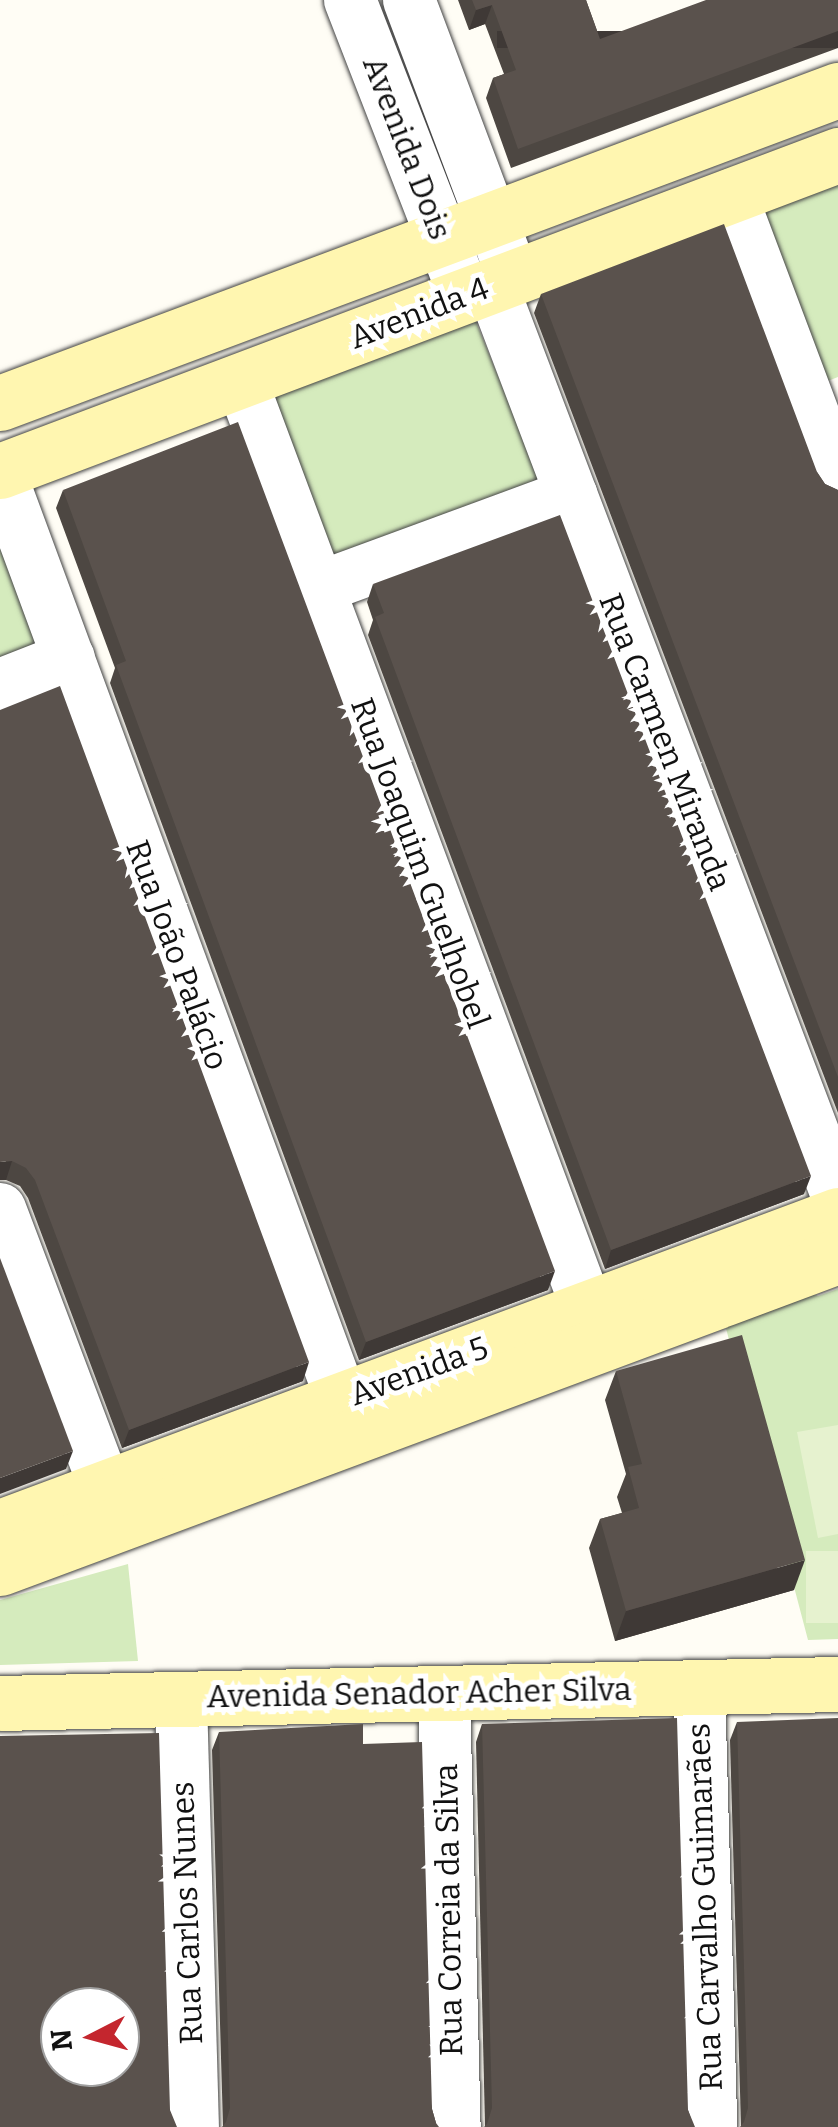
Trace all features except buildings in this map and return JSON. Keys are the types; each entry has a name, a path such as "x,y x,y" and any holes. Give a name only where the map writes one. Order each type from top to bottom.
{"street":[{"name":"Avenida Dois","path":"350,0 467,229 490,286"},
{"name":"Avenida Dois","path":"409,0 467,229"},
{"name":"Avenida 4","path":"0,404 838,90"},
{"name":"Avenida 4","path":"0,472 838,154"},
{"path":"731,195 825,407 838,480"},
{"name":"Rua Carmen Miranda","path":"490,286 838,1198"},
{"name":"Rua Joaquim Guelhobel","path":"241,380 593,1327"},
{"name":"Rua João Palácio","path":"0,472 348,1418"},
{"path":"318,588 572,495"},
{"path":"0,685 69,658"},
{"path":"0,1210 112,1506"},
{"name":"Avenida 5","path":"593,1327 838,1214"},
{"name":"Avenida 5","path":"0,1568 112,1506 348,1418 593,1327 838,1256"},
{"name":"Avenida 5","path":"0,1527 112,1506"},
{"name":"Avenida Senador Acher Silva","path":"0,1703 838,1684"},
{"name":"Rua Carvalho Guimarães","path":"699,1687 711,2127"},
{"name":"Rua Correia da Silva","path":"444,1692 454,2127"},
{"name":"Rua Carlos Nunes","path":"182,1699 194,2127"}],"green space":[{"path":"838,178 838,377 820,384 754,208"},
{"path":"472,312 543,488 340,570 269,394"},
{"path":"0,536 42,642 0,659"},
{"path":"801,1287 818,1296 838,1289 838,1639 808,1640 723,1317"},
{"path":"838,1425 838,1534 818,1538 797,1432"},
{"path":"806,1551 838,1551 838,1623 806,1623"},
{"path":"128,1564 138,1661 0,1665 0,1600"}]}
